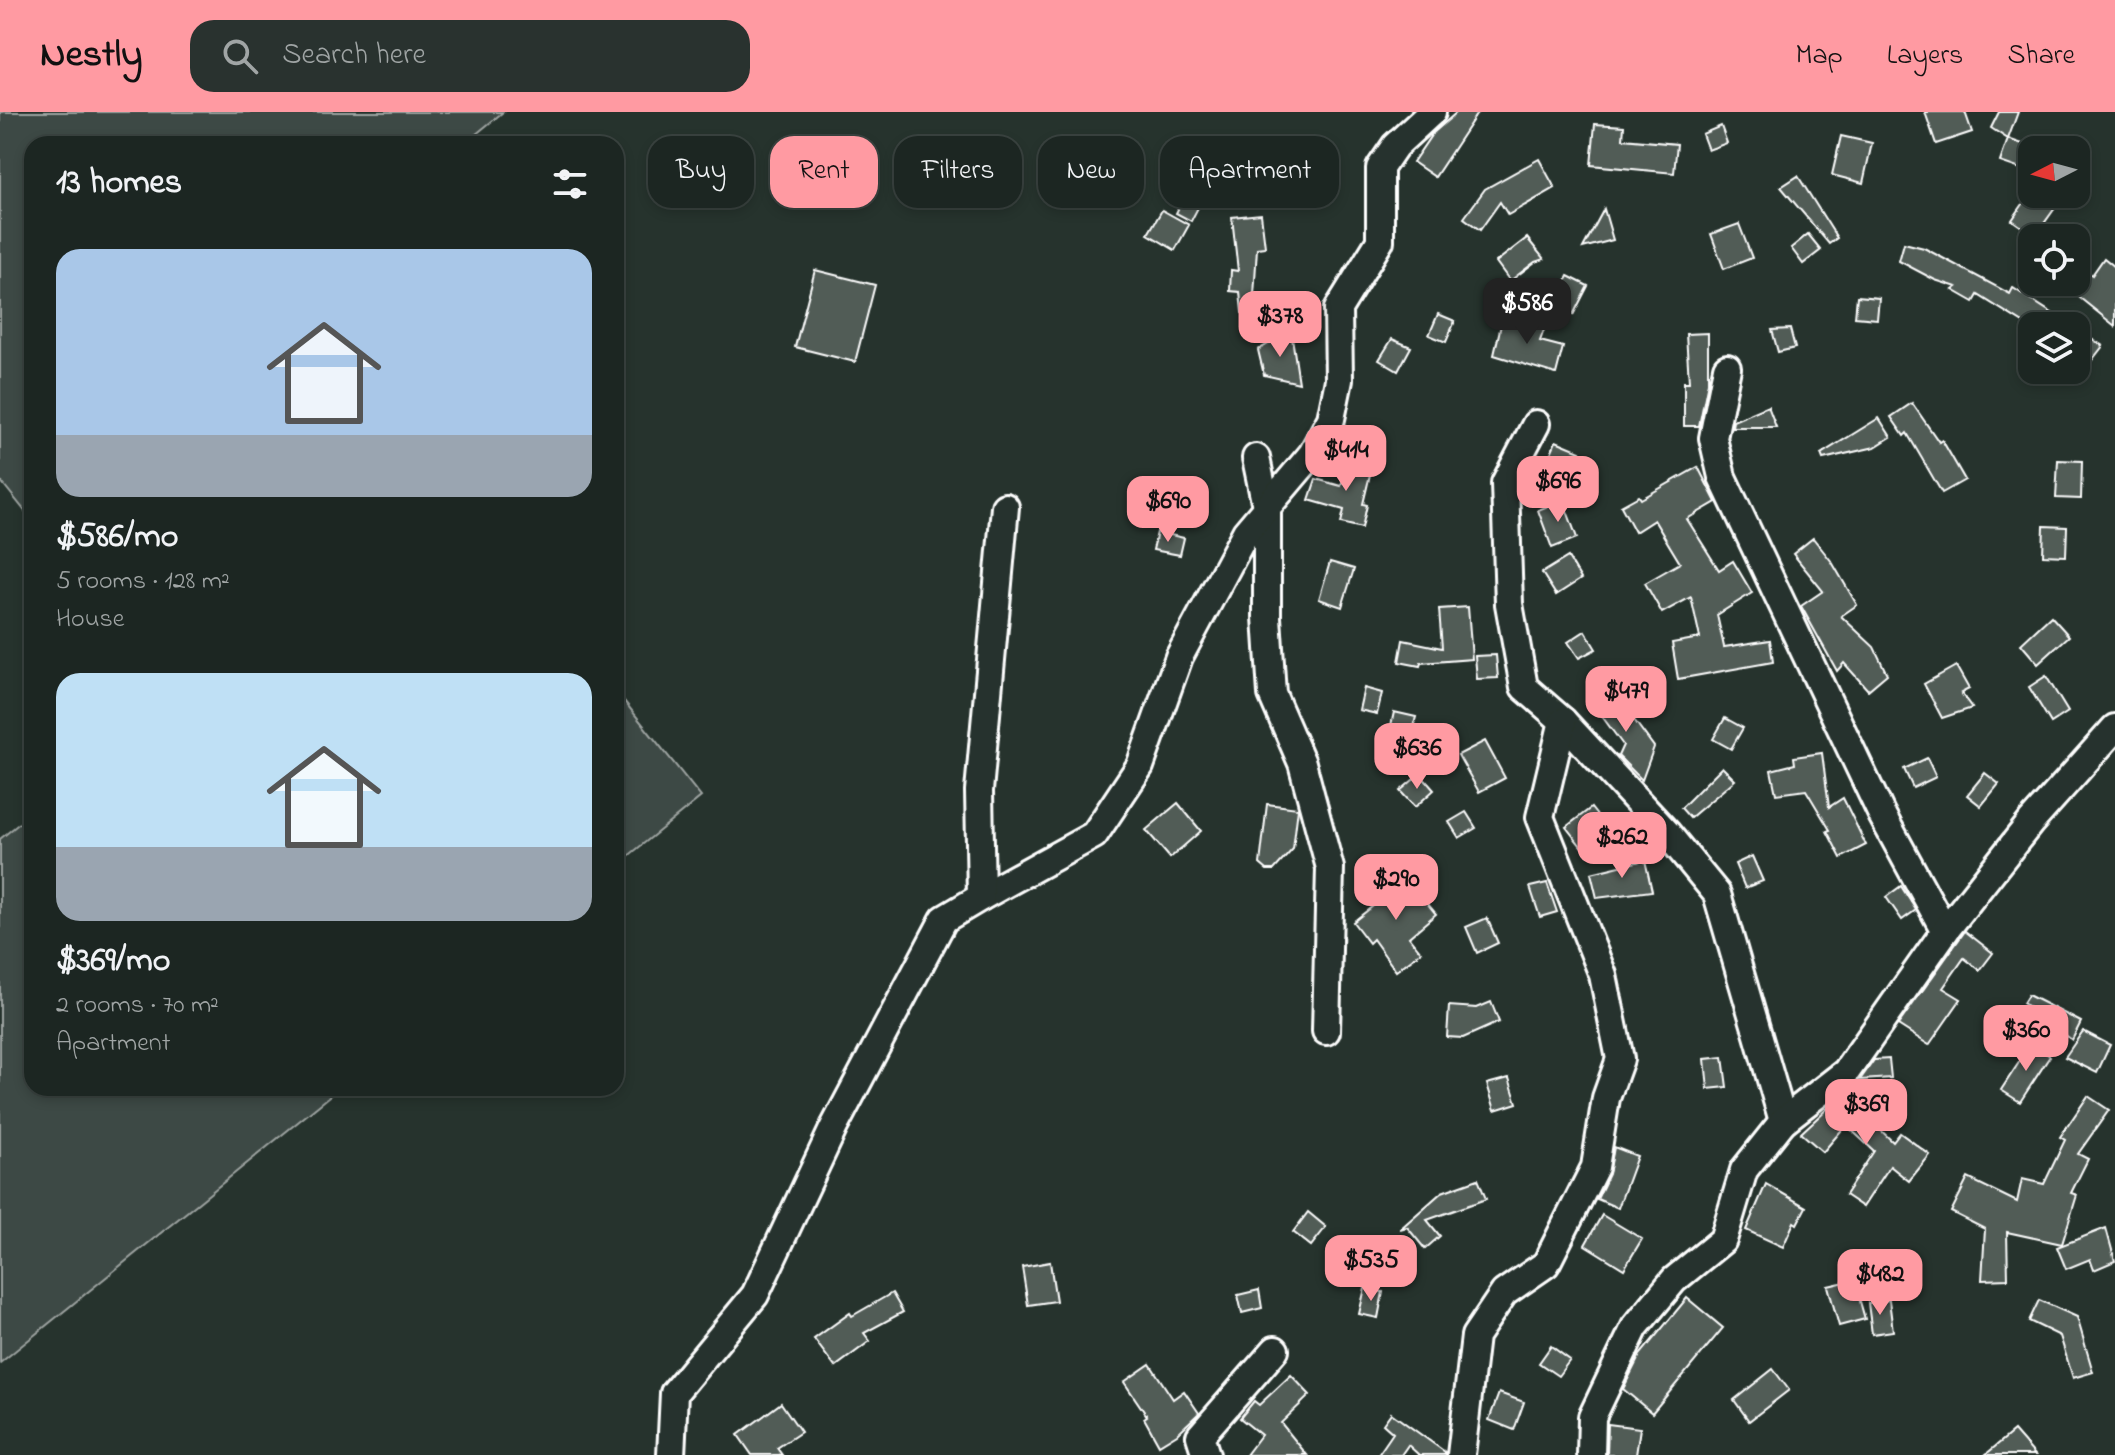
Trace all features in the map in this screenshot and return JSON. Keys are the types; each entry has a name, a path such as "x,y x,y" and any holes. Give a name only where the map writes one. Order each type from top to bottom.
{"street":[{"path":"671,1455 674,1393 755,1295 834,1127 944,919 1094,835 1140,766 1179,657 1246,532 1267,511 1312,454 1331,419 1339,380 1338,309 1380,241 1380,168 1395,146 1432,112"},
{"path":"1727,368 1713,438 1722,477 1882,815 1945,931"},
{"path":"1536,424 1505,483 1509,604 1524,687 1563,721 1667,833 1717,894 1783,1121"},
{"path":"1256,458 1267,511 1267,617 1272,694 1302,763 1330,868 1326,1031"},
{"path":"981,897 979,791 1005,507"},
{"path":"1461,1455 1475,1336 1504,1293 1546,1264 1595,1167 1606,1098 1620,1059 1603,975 1540,817 1563,721"},
{"path":"1591,1455 1592,1417 1635,1327 1674,1280 1723,1240 1744,1170 1783,1121 1846,1072 1945,931 2031,822 2115,728"},
{"path":"1206,1455 1200,1436 1275,1350"}],"shaded area":[{"path":"0,112 503,112 474,136 24,136 24,510 0,480"},
{"path":"624,701 701,797 624,860"},
{"path":"24,820 24,1096 330,1096 0,1363 0,839"}],"building":[{"path":"1457,112 1478,112 1435,177 1413,162 1432,134"},
{"path":"1925,112 1965,112 1972,132 1936,144"},
{"path":"1999,112 2018,112 2008,139 1991,128"},
{"path":"1595,124 1624,126 1623,139 1677,144 1674,173 1591,165"},
{"path":"1721,126 1727,143 1708,150 1702,134"},
{"path":"1841,136 1872,143 1863,183 1832,175"},
{"path":"2008,139 2018,142 2018,168 2000,162"},
{"path":"1539,159 1555,188 1508,215 1500,202 1480,230 1464,218 1485,189"},
{"path":"1798,176 1837,238 1829,244 1781,187"},
{"path":"1178,208 1198,208 1191,221 1176,213"},
{"path":"2020,208 2055,208 2044,224 2018,224 2012,220"},
{"path":"1604,209 1613,240 1583,248"},
{"path":"1162,210 1189,225 1175,250 1148,234"},
{"path":"1261,214 1265,247 1257,248 1253,312 1242,313 1240,292 1230,291 1231,270 1238,271 1232,217"},
{"path":"1739,224 1752,258 1724,269 1711,234"},
{"path":"1808,234 1821,250 1803,264 1791,248"},
{"path":"1527,238 1544,259 1510,281 1496,262"},
{"path":"1904,243 1924,248 2010,294 2013,288 2018,291 2018,296 2025,296 2050,312 2018,312 2018,320 1978,295 1974,302 1953,290 1957,287 1935,280 1899,261"},
{"path":"2104,258 2115,267 2115,326 2078,296 2090,296 2090,274 2092,275"},
{"path":"815,270 875,285 855,362 795,347"},
{"path":"1568,276 1588,286 1573,315 1554,304"},
{"path":"1857,296 1879,298 1877,319 1855,317"},
{"path":"1438,314 1455,321 1446,342 1429,335"},
{"path":"1503,316 1545,327 1540,341 1563,347 1556,374 1494,355"},
{"path":"1790,329 1795,348 1778,352 1772,330"},
{"path":"1291,331 1299,383 1264,375 1258,350"},
{"path":"1708,333 1708,382 1699,426 1684,426 1684,382 1689,382 1686,334"},
{"path":"2090,338 2103,346 2090,363"},
{"path":"1392,339 1411,347 1398,371 1379,360"},
{"path":"1912,403 1939,442 1942,440 1965,480 1942,493 1907,433 1904,436 1891,417"},
{"path":"1768,406 1776,427 1732,427 1733,421"},
{"path":"1879,418 1891,437 1875,447 1823,459 1821,454"},
{"path":"1556,441 1580,451 1566,482 1543,472"},
{"path":"1348,460 1372,466 1363,504 1367,505 1362,528 1341,523 1344,510 1309,500 1316,479 1341,486"},
{"path":"2058,460 2082,461 2081,499 2056,498"},
{"path":"1698,467 1716,502 1687,519 1719,570 1733,561 1752,593 1717,615 1724,647 1770,640 1773,662 1678,679 1672,643 1700,638 1691,597 1662,613 1645,583 1680,563 1654,520 1635,532 1621,506 1639,496 1641,499"},
{"path":"1563,500 1577,538 1552,548 1538,510"},
{"path":"2044,526 2067,527 2066,556 2043,555"},
{"path":"1157,532 1184,538 1180,555 1153,550"},
{"path":"1813,538 1832,562 1857,605 1841,616 1874,647 1887,674 1868,690 1844,663 1837,671 1801,606 1823,591 1793,554"},
{"path":"1568,557 1581,579 1556,595 1542,573"},
{"path":"1330,562 1354,569 1342,607 1319,599"},
{"path":"1468,607 1472,659 1421,663 1420,666 1399,662 1403,640 1442,648 1439,609"},
{"path":"2051,616 2069,636 2038,664 2021,644"},
{"path":"1585,631 1596,649 1579,658 1568,642"},
{"path":"1496,655 1498,678 1477,679 1475,656"},
{"path":"1956,666 1969,689 1961,693 1972,708 1942,718 1924,684"},
{"path":"2046,676 2068,712 2051,723 2029,687"},
{"path":"1364,688 1382,693 1377,714 1359,710"},
{"path":"1612,690 1654,747 1642,780 1618,756 1623,745 1593,704"},
{"path":"1394,712 1416,717 1411,735 1390,730"},
{"path":"1725,718 1743,728 1731,749 1713,739"},
{"path":"1485,741 1505,778 1479,792 1458,755"},
{"path":"1822,753 1829,807 1843,798 1866,845 1841,858 1827,831 1830,830 1806,790 1776,794 1771,770 1795,764 1794,757"},
{"path":"1927,758 1936,777 1913,788 1904,769"},
{"path":"1722,767 1735,780 1690,818 1681,808"},
{"path":"1985,773 1999,784 1981,806 1967,795"},
{"path":"1420,774 1434,790 1415,807 1400,791"},
{"path":"1178,803 1201,831 1170,858 1146,830"},
{"path":"1267,804 1298,808 1293,849 1274,870 1267,870 1260,864"},
{"path":"1591,808 1613,836 1588,855 1566,827"},
{"path":"1466,812 1476,828 1459,838 1449,822"},
{"path":"1752,856 1763,881 1745,888 1735,864"},
{"path":"1645,860 1652,891 1597,898 1591,873"},
{"path":"1404,875 1436,914 1409,937 1421,952 1396,971 1373,939 1369,943 1353,922 1383,898 1379,892"},
{"path":"1547,883 1557,912 1540,917 1530,887"},
{"path":"1901,886 1916,910 1902,920 1886,897"},
{"path":"1487,918 1498,943 1477,953 1466,927"},
{"path":"1965,931 1993,953 1980,970 1964,958 1943,988 1961,999 1929,1045 1898,1025"},
{"path":"2028,995 2081,1022 2072,1040 2023,1003"},
{"path":"1491,1002 1499,1022 1463,1038 1447,1037 1449,1006 1477,1008"},
{"path":"2083,1031 2110,1045 2097,1073 2065,1057"},
{"path":"2031,1044 2050,1056 2020,1102 2001,1090"},
{"path":"1723,1057 1727,1087 1708,1089 1705,1059"},
{"path":"1889,1059 1891,1078 1860,1080 1874,1060"},
{"path":"1509,1078 1517,1103 1495,1110 1487,1084"},
{"path":"1843,1094 1893,1142 1900,1133 1930,1155 1909,1181 1890,1166 1863,1207 1845,1195 1874,1151 1846,1125 1823,1152 1801,1133"},
{"path":"2088,1096 2109,1110 2078,1154 2088,1159 2071,1193 2077,1195 2062,1244 2007,1232 2008,1279 1982,1280 1985,1229 1951,1212 1968,1178 2017,1202 2022,1179 2044,1184 2065,1140 2060,1137"},
{"path":"1614,1147 1637,1156 1618,1208 1597,1199 1609,1174"},
{"path":"1478,1179 1486,1199 1427,1220 1440,1236 1425,1249 1407,1227 1400,1229 1442,1192"},
{"path":"1766,1184 1806,1207 1797,1224 1794,1222 1783,1247 1746,1230"},
{"path":"1308,1212 1326,1227 1311,1246 1293,1232"},
{"path":"1602,1215 1642,1239 1624,1269 1585,1245"},
{"path":"2106,1228 2115,1261 2094,1270 2090,1259 2066,1269 2057,1247"},
{"path":"1050,1262 1056,1301 1028,1305 1022,1267"},
{"path":"1854,1280 1865,1319 1839,1326 1828,1286"},
{"path":"1365,1288 1383,1292 1378,1318 1359,1314"},
{"path":"1259,1290 1262,1308 1242,1313 1238,1295"},
{"path":"892,1293 903,1312 864,1333 870,1341 835,1367 814,1339 850,1313 852,1316"},
{"path":"1687,1298 1723,1328 1652,1413 1623,1389 1640,1355"},
{"path":"1889,1300 1893,1331 1872,1334 1868,1303"},
{"path":"2039,1300 2077,1317 2093,1372 2073,1378 2060,1336 2029,1321"},
{"path":"1551,1346 1570,1360 1558,1376 1539,1363"},
{"path":"1150,1364 1173,1399 1184,1391 1199,1413 1177,1434 1159,1445 1144,1418 1147,1416 1124,1382"},
{"path":"1773,1369 1789,1390 1749,1421 1734,1400"},
{"path":"1291,1375 1310,1395 1281,1423 1307,1455 1246,1455 1261,1435 1240,1418 1254,1401 1259,1405"},
{"path":"1499,1393 1524,1402 1514,1430 1489,1420"},
{"path":"781,1403 801,1432 777,1448 782,1455 752,1455 738,1435"},
{"path":"1391,1413 1445,1455 1419,1455 1408,1445 1401,1455 1378,1455 1393,1433 1383,1424"},
{"path":"1608,1424 1640,1428 1636,1455 1607,1455"},
{"path":"2014,1431 2035,1455 1985,1455"}]}
